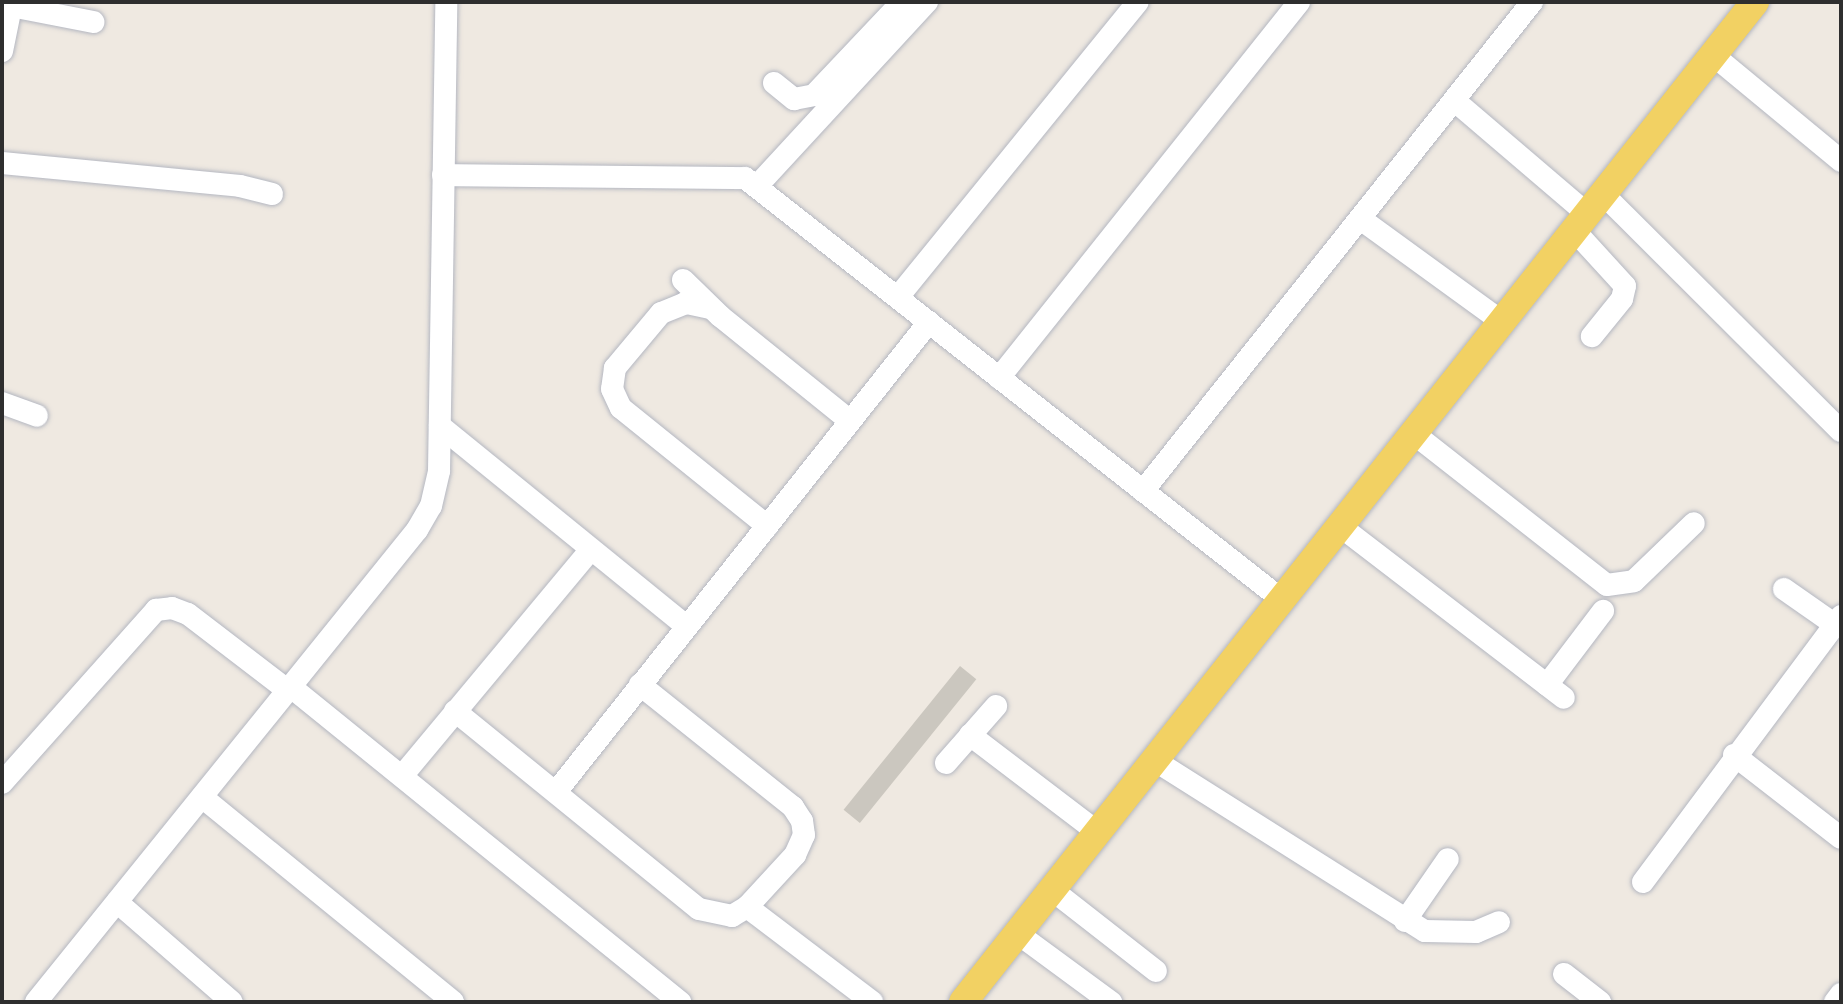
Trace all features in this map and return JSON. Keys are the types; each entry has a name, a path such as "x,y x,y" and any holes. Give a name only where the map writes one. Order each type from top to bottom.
{"main road":[{"path":"963,1002 1755,2"}],"street":[{"path":"36,1002 417,530 439,471 446,2"},
{"path":"774,83 794,99 814,95 902,2"},
{"path":"757,186 927,2"},
{"path":"898,297 1138,2"},
{"path":"999,378 1299,2"},
{"path":"1143,491 1362,220 1532,2"},
{"path":"2,51 12,4 93,22"},
{"path":"1713,55 1841,161"},
{"path":"1455,101 1841,431"},
{"path":"2,163 240,186 272,194"},
{"path":"443,175 731,176 757,186 1281,599"},
{"path":"1587,212 1625,286 1622,299 1592,336"},
{"path":"1362,220 1501,321"},
{"path":"683,280 710,308 850,421"},
{"path":"710,308 686,303 661,313 615,368 612,389 621,408 767,526"},
{"path":"556,792 929,322"},
{"path":"2,403 37,416"},
{"path":"440,426 687,627"},
{"path":"1413,433 1607,585 1634,581 1694,523"},
{"path":"439,471 466,465 488,468"},
{"path":"1340,526 1555,691 1603,611"},
{"path":"402,776 590,550"},
{"path":"1643,882 1734,755 1838,620 1784,589"},
{"path":"2,783 141,621 156,610 172,608 188,614 402,776 656,995 680,1002"},
{"path":"455,711 707,914 724,917 747,907 795,855 804,835 802,821 793,807 640,685"},
{"path":"946,763 996,706"},
{"path":"970,735 1096,831"},
{"path":"1734,755 1841,838"},
{"path":"1154,760 1405,921 1450,935 1499,922"},
{"path":"202,797 453,1002"},
{"path":"1405,921 1448,859"},
{"path":"1051,889 1156,971"},
{"path":"117,902 232,1002"},
{"path":"747,907 872,1002"},
{"path":"1017,933 1111,1002"},
{"path":"1564,974 1600,1002"},
{"path":"1835,1002 1841,994"}],"building":[{"path":"960,666 976,679 860,823 844,810"}]}
